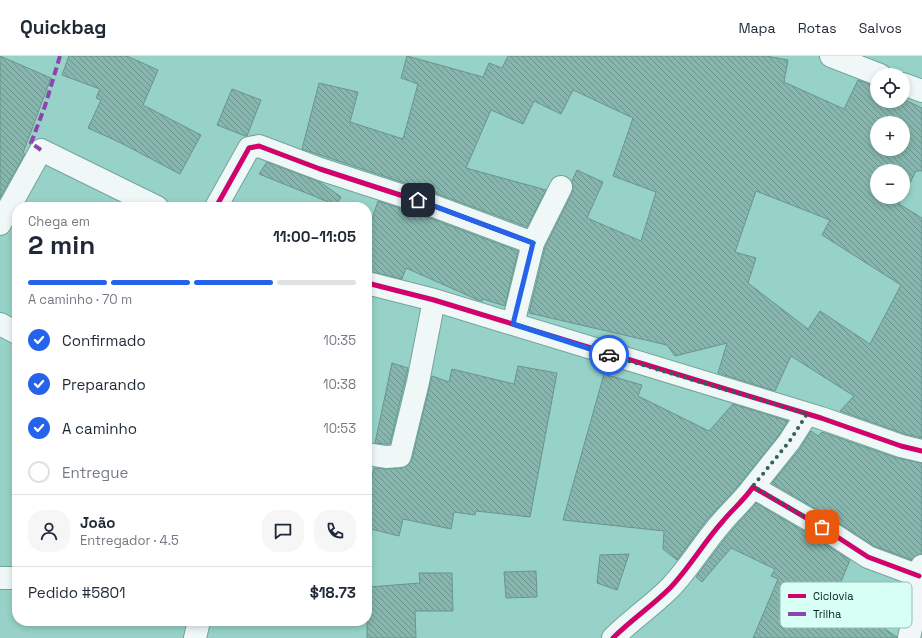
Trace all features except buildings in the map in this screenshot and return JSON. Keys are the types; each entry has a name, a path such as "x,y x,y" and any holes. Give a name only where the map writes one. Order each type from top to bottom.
{"street":[{"path":"831,56 870,71"},
{"path":"910,87 922,91"},
{"path":"219,202 249,148 259,146 320,169 432,205 533,243"},
{"path":"12,202 41,150 147,202"},
{"path":"513,324 533,243 561,187"},
{"path":"0,224 12,202"},
{"path":"372,284 434,300 807,414 901,446 922,451"},
{"path":"372,455 386,457 400,456 418,382 434,300"},
{"path":"0,324 12,330"},
{"path":"613,638 626,625 670,588 698,555 722,521 746,497 753,486 789,442 807,414"},
{"path":"753,486 822,527 868,557 921,571 919,591 912,624"},
{"path":"0,578 12,578"},
{"path":"195,638 198,626"},
{"path":"909,638 911,628"}],"marked path":[{"path":"41,150 31,143 45,106 60,56"}],"cycle path":[{"path":"219,202 249,148 259,146 320,169 431,205 533,243"},
{"path":"372,284 434,300 821,418 901,446 922,451"},
{"path":"613,638 670,588 684,572 716,529 753,487 822,527 868,557 919,576"}],"way so far":[{"path":"609,355 807,414 789,442 753,486 822,527"}],"route":[{"path":"418,200 533,243 513,324 609,355"}]}
